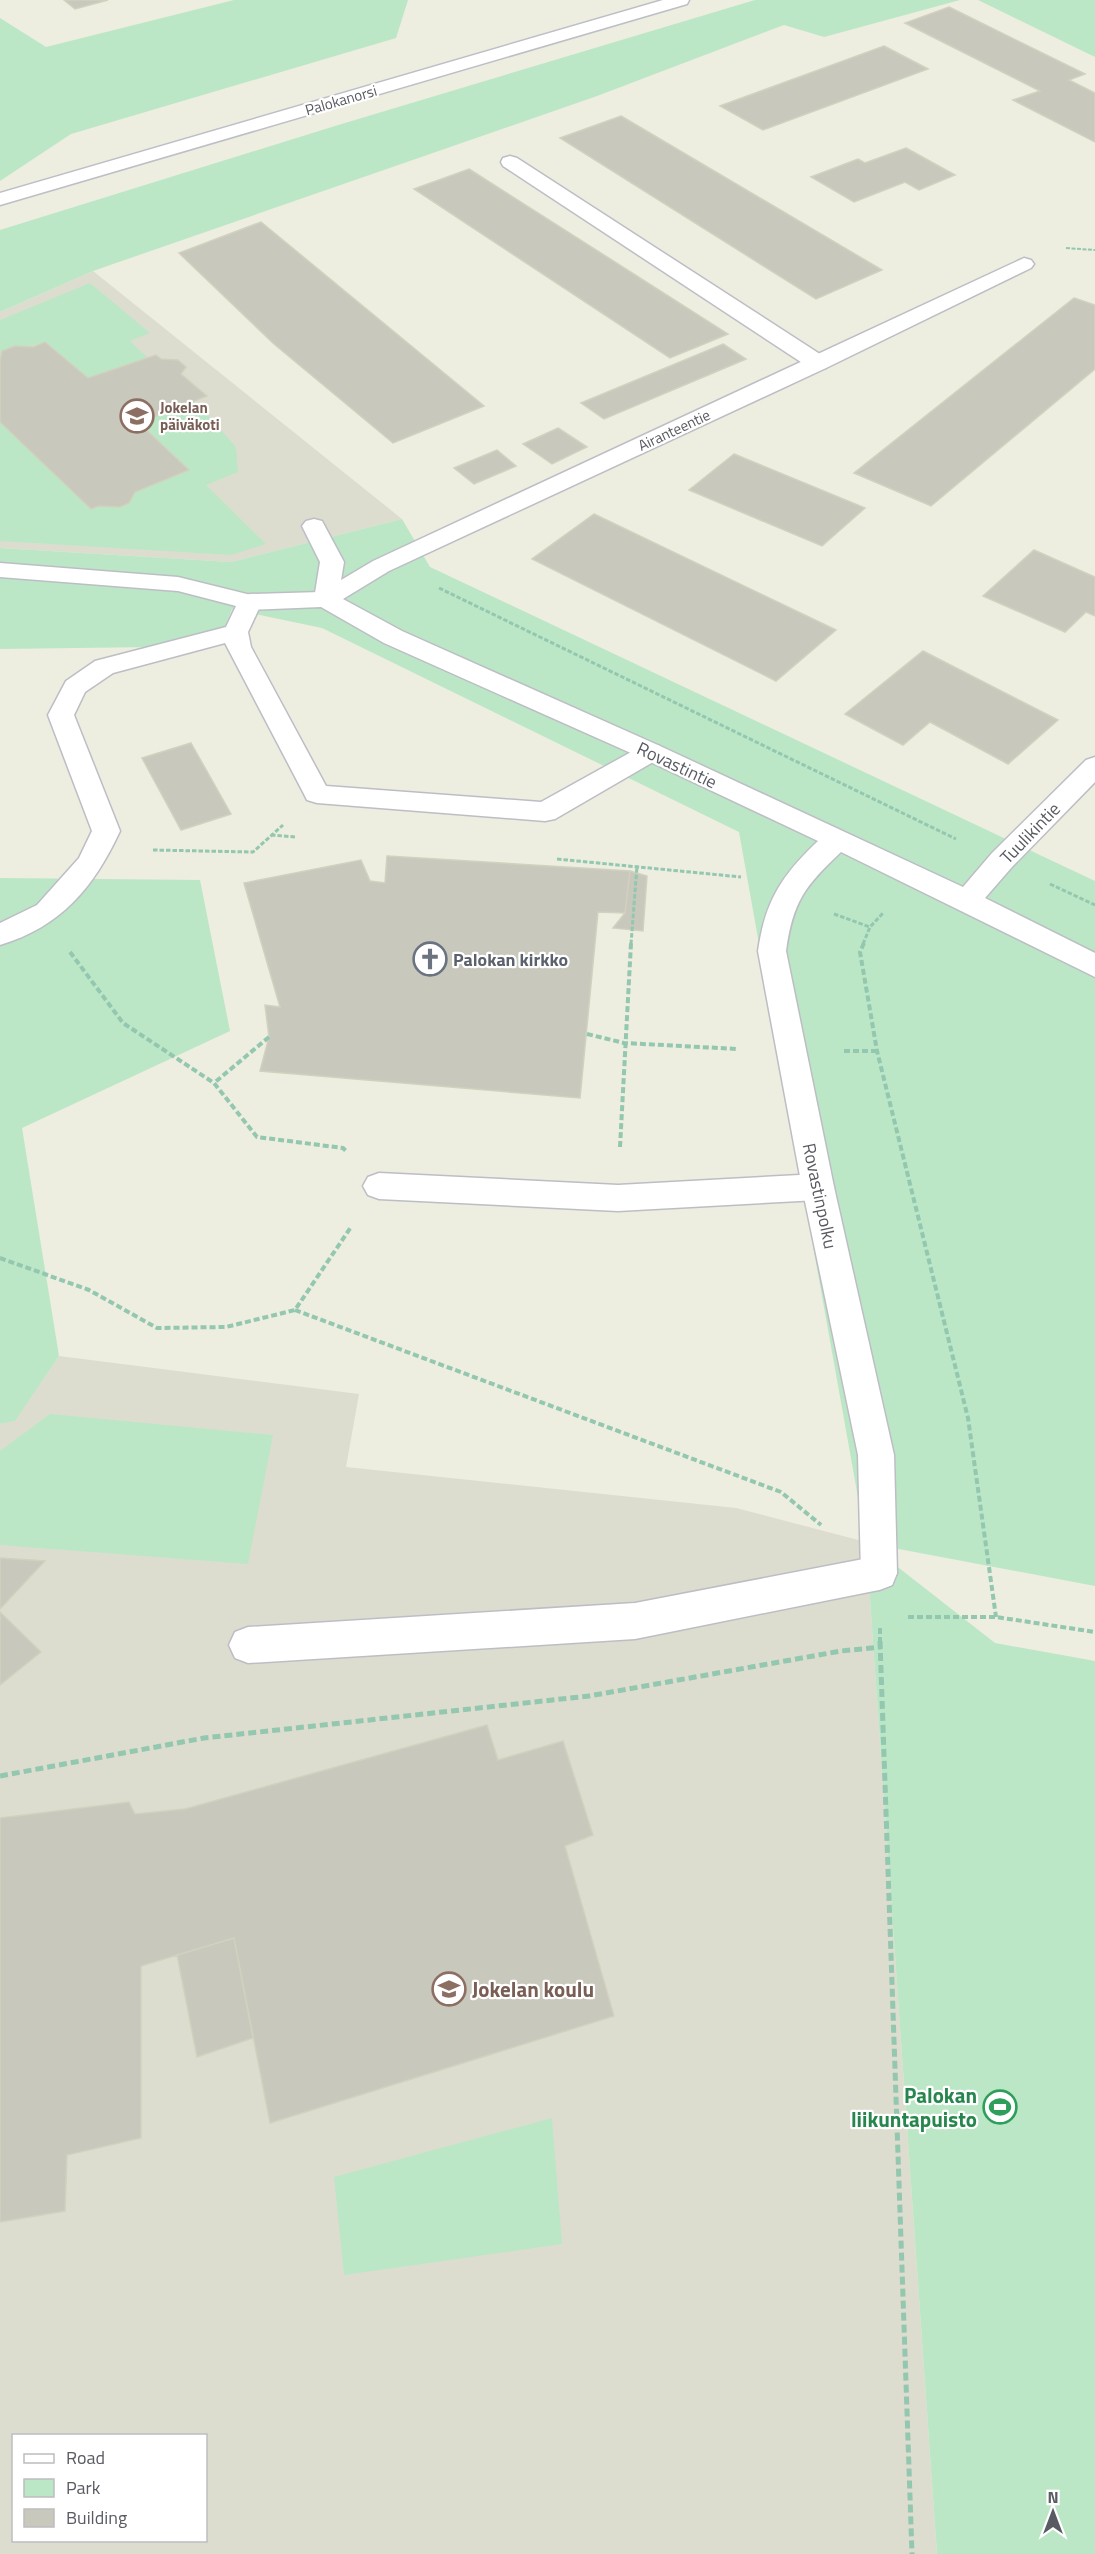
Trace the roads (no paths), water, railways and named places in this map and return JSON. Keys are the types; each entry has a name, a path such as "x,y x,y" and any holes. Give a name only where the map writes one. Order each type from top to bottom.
{"street":[{"name":"Palokanorsi","path":"0,199 681,0"},
{"path":"510,162 818,363"},
{"name":"Airanteentie","path":"326,599 381,566 818,363 1024,264"},
{"path":"0,570 178,584 250,602 326,599 332,562 315,526"},
{"name":"Rovastintie","path":"326,599 393,637 651,752 917,876 1095,966"},
{"path":"250,602 236,632 238,647 317,794 545,812 651,752"},
{"path":"0,935 47,912 91,863 106,831 61,715 75,687 104,667 236,632"},
{"name":"Tuulikintie","path":"966,902 1002,860 1095,766"},
{"name":"Rovastinpolku","path":"248,1645 635,1622 879,1573 876,1455 818,1187 772,951 775,922 784,897 809,866 836,840"},
{"path":"379,1186 618,1198 818,1187"}],"place":[{"name":"Jokelan päiväkoti","path":"137,416"},
{"name":"Palokan kirkko","path":"430,959"},
{"name":"Jokelan koulu","path":"449,1989"},
{"name":"Palokan liikuntapuisto","path":"1000,2107"}]}
